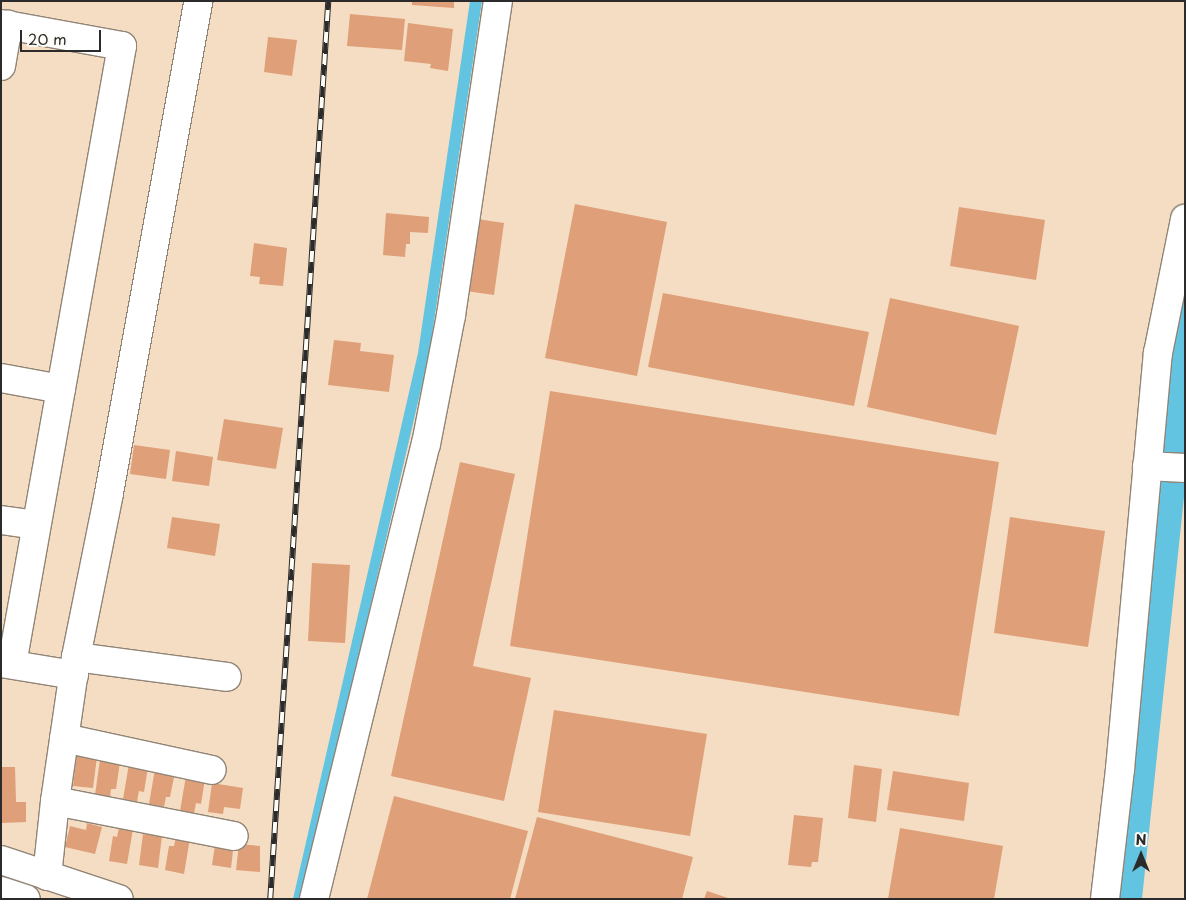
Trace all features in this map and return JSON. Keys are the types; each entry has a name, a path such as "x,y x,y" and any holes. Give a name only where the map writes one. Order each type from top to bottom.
{"street":[{"path":"47,876 55,801 75,666 109,493 198,1"},
{"path":"314,899 426,444 451,315 498,1"},
{"path":"1,66 5,24 122,46 36,525 7,663 227,676"},
{"path":"1105,899 1137,592 1164,467 1158,352 1185,219"},
{"path":"1,378 61,389"},
{"path":"1,520 36,525"},
{"path":"64,738 212,770"},
{"path":"55,801 234,836"},
{"path":"1,860 119,899"},
{"path":"1,891 26,899"}],"water":[{"path":"470,1 482,1 429,355 302,899 293,899 418,353"},
{"path":"1185,292 1185,487 1142,899 1117,899 1173,351"}],"building":[{"path":"412,1 454,1 454,8 412,5"},
{"path":"350,14 405,19 402,50 347,46"},
{"path":"408,23 453,29 448,71 430,68 431,64 404,61"},
{"path":"268,37 297,40 292,76 264,72"},
{"path":"575,204 667,222 637,376 545,358"},
{"path":"959,207 1045,220 1036,280 950,266"},
{"path":"386,213 429,217 428,233 410,232 410,244 406,244 405,257 383,255"},
{"path":"477,219 504,223 494,295 466,291"},
{"path":"254,243 287,248 283,286 259,284 260,277 250,276"},
{"path":"663,293 869,332 854,406 648,367"},
{"path":"890,298 1019,326 996,435 867,407"},
{"path":"334,340 361,343 360,351 394,355 389,392 328,385"},
{"path":"550,391 999,462 959,716 510,646"},
{"path":"224,419 283,428 276,469 217,460"},
{"path":"134,445 170,450 166,479 130,474"},
{"path":"176,451 213,457 209,486 172,481"},
{"path":"460,462 515,474 473,666 531,678 504,801 391,776"},
{"path":"172,517 220,524 215,556 167,548"},
{"path":"1010,517 1105,531 1088,647 994,633"},
{"path":"312,563 350,565 345,643 308,641"},
{"path":"554,710 707,734 690,836 538,812"},
{"path":"77,754 97,757 93,788 73,786"},
{"path":"100,759 120,762 116,789 111,789 110,797 95,795"},
{"path":"129,764 148,767 144,792 139,791 137,802 123,799"},
{"path":"854,765 882,769 876,822 848,818"},
{"path":"1,767 15,767 16,802 26,802 26,822 1,823"},
{"path":"155,769 175,772 170,797 166,797 164,807 149,804"},
{"path":"893,771 969,783 964,821 887,810"},
{"path":"186,776 205,779 201,804 196,803 194,814 180,811"},
{"path":"212,783 243,788 240,809 224,807 223,814 208,812"},
{"path":"394,796 528,831 510,899 367,899"},
{"path":"794,815 823,818 818,862 812,862 811,867 788,865"},
{"path":"537,817 693,857 682,899 515,899"},
{"path":"87,823 102,827 95,854 65,847 70,826 86,830"},
{"path":"119,827 133,829 127,864 109,861 113,836 117,837"},
{"path":"900,828 1003,846 994,899 888,899"},
{"path":"143,834 162,836 158,868 139,865"},
{"path":"176,836 190,838 184,874 165,870 169,846 174,846"},
{"path":"216,839 234,842 231,868 212,865"},
{"path":"239,844 260,846 260,872 236,870"},
{"path":"707,891 728,898 728,899 704,899"}],"railway":[{"path":"270,899 328,1"}]}
